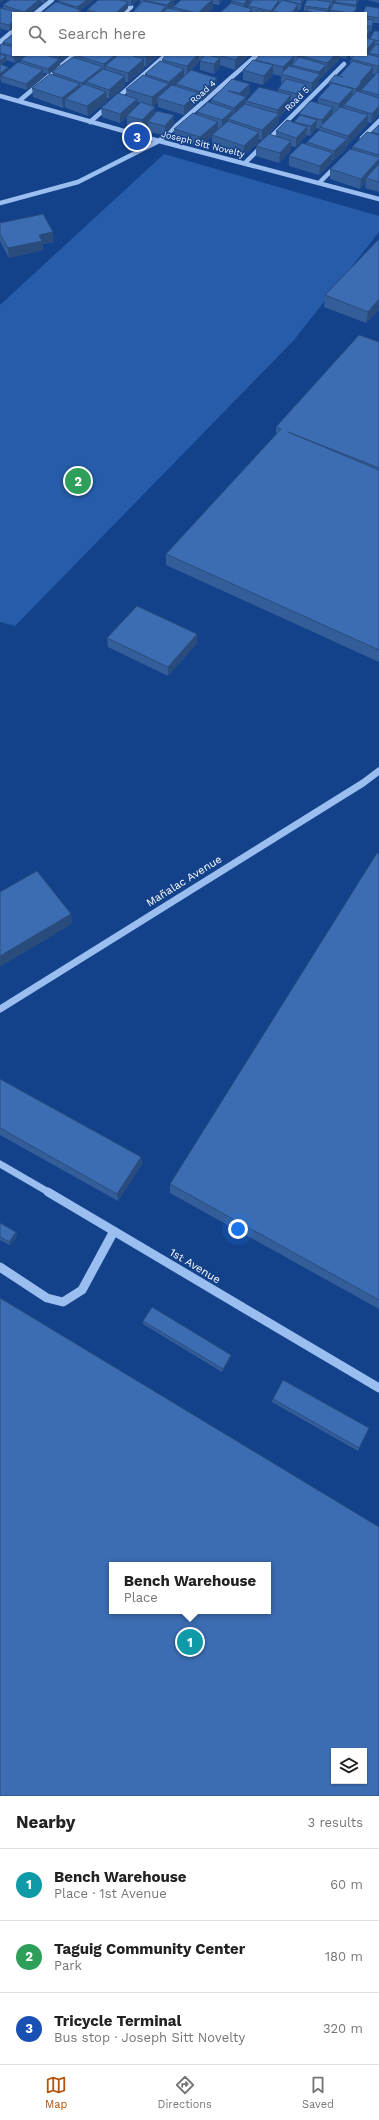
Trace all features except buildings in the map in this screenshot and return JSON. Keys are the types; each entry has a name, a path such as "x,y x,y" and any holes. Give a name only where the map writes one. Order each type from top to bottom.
{"street":[{"path":"37,12 52,0"},
{"path":"125,12 131,7"},
{"path":"0,42 12,32"},
{"path":"19,101 73,56"},
{"path":"90,122 165,56"},
{"name":"Road 4","path":"0,203 78,182 159,141 256,56"},
{"name":"Road 5","path":"245,163 344,64"},
{"name":"Joseph Sitt Novelty","path":"0,96 159,141 320,182 379,199"},
{"path":"358,143 379,121"},
{"path":"320,182 342,160"},
{"name":"Mañalac Avenue","path":"0,1009 363,782 379,770"},
{"name":"1st Avenue","path":"0,1164 379,1388"},
{"path":"0,1267 47,1298 63,1302 82,1290 114,1231"}],"shaded area":[{"path":"164,154 379,216 379,232 294,340 15,626 0,622 0,305"}],"place":[{"name":"Tricycle Terminal","path":"137,137"},
{"name":"Taguig Community Center","path":"78,481"},
{"name":"Bench Warehouse","path":"190,1642"}]}
